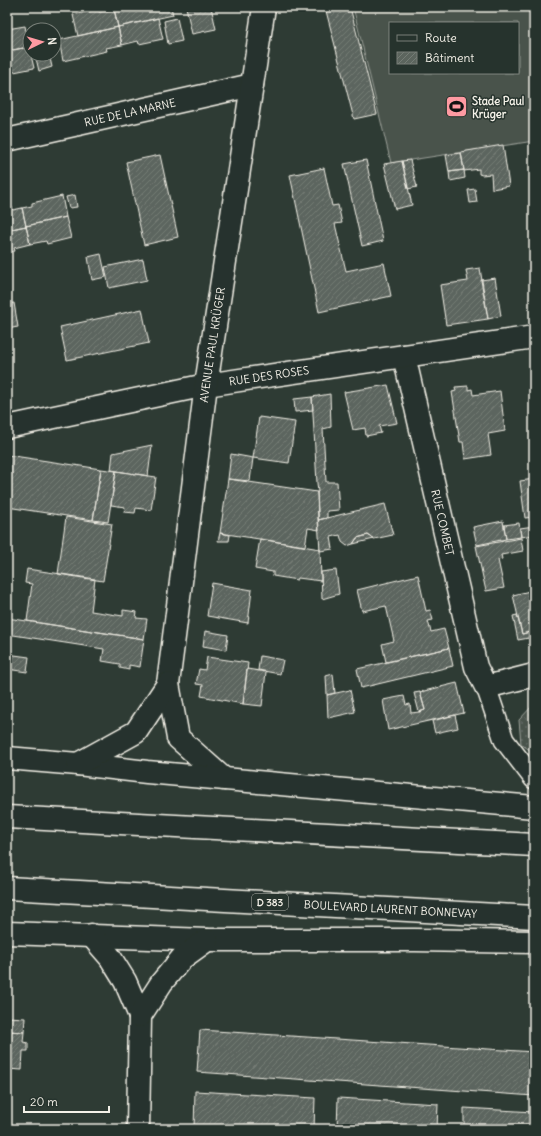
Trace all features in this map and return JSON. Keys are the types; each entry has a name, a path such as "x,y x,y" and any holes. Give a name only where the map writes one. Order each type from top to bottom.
{"main road":[{"name":"AVENUE PAUL KRÜGER","path":"168,684 206,385 264,7"},
{"name":"RUE DE LA MARNE","path":"7,140 252,85"},
{"name":"RUE DES ROSES","path":"7,427 206,385 534,337"},
{"name":"RUE COMBET","path":"404,356 476,667 486,686"},
{"path":"486,686 534,675"},
{"path":"78,764 136,732 168,684"},
{"path":"168,684 178,738 224,779"},
{"path":"7,758 534,807"},
{"path":"7,817 534,845"},
{"name":"BOULEVARD LAURENT BONNEVAY","path":"7,888 534,917"},
{"path":"7,933 207,940 415,940 534,942"},
{"path":"91,935 110,957 125,981 140,1016 134,1128"},
{"path":"140,1016 162,982 182,958 207,940"}],"street":[{"path":"486,686 504,740 534,778"}],"shaded area":[{"name":"Stade Paul Krüger","path":"353,7 534,7 534,141 391,163"},
{"path":"534,704 534,753 521,744 519,720"}],"building":[{"path":"122,7 171,7 173,15 118,27 114,9"},
{"path":"186,7 211,7 216,29 192,34"},
{"path":"325,7 350,7 377,114 354,119"},
{"path":"98,9 99,12 114,9 118,27 78,36 73,15"},
{"path":"158,18 163,39 139,44 138,41 122,45 118,27"},
{"path":"177,18 182,41 168,44 164,21"},
{"path":"22,26 22,48 7,51 7,29"},
{"path":"118,27 122,45 106,48 107,51 63,61 62,39"},
{"path":"22,48 22,62 33,62 34,68 9,73 7,70 7,51"},
{"path":"37,62 51,62 52,67 39,71"},
{"path":"503,145 509,186 492,189 491,174 479,174 479,169 464,171 461,152"},
{"path":"461,153 464,170 449,172 446,155"},
{"path":"160,155 178,237 144,245 126,162"},
{"path":"366,160 383,241 362,246 344,164"},
{"path":"410,160 417,187 408,189 402,161"},
{"path":"402,161 412,205 395,209 384,164"},
{"path":"324,168 332,206 338,205 342,223 335,224 346,271 384,263 391,296 319,312 290,175"},
{"path":"464,170 465,178 450,181 449,172"},
{"path":"475,189 477,202 470,203 468,190"},
{"path":"75,195 77,207 69,208 66,197"},
{"path":"62,196 66,217 26,226 22,208 32,206 32,203"},
{"path":"12,207 13,210 22,208 26,226 7,230 7,208"},
{"path":"66,217 71,238 47,244 46,241 30,244 26,226"},
{"path":"26,226 30,244 14,248 15,251 7,253 7,230"},
{"path":"101,254 106,277 92,280 88,257"},
{"path":"143,259 147,280 109,288 105,267"},
{"path":"480,268 488,319 446,325 440,285 468,281 466,270"},
{"path":"495,278 501,316 488,319 481,280"},
{"path":"14,303 18,327 7,329 7,304"},
{"path":"142,309 149,343 67,360 60,327"},
{"path":"388,385 397,423 379,426 381,433 366,436 365,428 353,430 344,392"},
{"path":"468,386 468,390 472,389 473,395 500,391 505,431 488,434 491,455 465,459 463,442 460,442 452,392 456,391 455,387"},
{"path":"330,394 331,427 323,429 326,482 337,482 339,510 327,511 327,518 318,520 318,492 312,397"},
{"path":"312,397 313,410 295,412 294,399"},
{"path":"259,417 295,422 289,463 253,458"},
{"path":"152,445 148,476 111,470 113,453"},
{"path":"231,454 253,458 250,481 228,479"},
{"path":"7,455 101,469 93,520 7,507"},
{"path":"101,469 116,471 108,522 93,520"},
{"path":"116,471 156,477 151,510 136,508 135,513 124,512 125,507 111,505"},
{"path":"228,479 317,492 319,530 308,528 305,546 220,533"},
{"path":"534,479 534,517 525,518 520,481"},
{"path":"385,504 393,535 374,539 368,535 357,538 353,544 347,546 342,542 340,535 331,537 333,549 320,551 318,520"},
{"path":"66,517 112,524 103,581 58,574"},
{"path":"503,521 506,539 477,545 473,527"},
{"path":"519,523 521,537 506,539 504,525"},
{"path":"534,526 534,535 521,537 520,528"},
{"path":"220,533 230,535 229,541 218,541"},
{"path":"368,535 374,539 353,544 357,538"},
{"path":"521,538 523,551 501,555 502,559 498,560 504,588 486,591 476,546"},
{"path":"260,539 320,549 321,581 298,578 297,580 273,576 273,572 255,569"},
{"path":"27,569 95,579 91,611 123,616 123,610 137,612 136,618 147,619 144,639 27,621 32,584 25,583"},
{"path":"336,570 339,594 322,599 321,572"},
{"path":"418,575 426,611 430,610 433,620 428,621 431,632 444,629 449,648 386,662 382,644 394,641 386,606 362,611 357,590"},
{"path":"212,583 252,590 248,623 207,616"},
{"path":"534,590 534,631 522,634 513,595"},
{"path":"517,615 522,634 534,631 534,637 518,640 513,616"},
{"path":"7,618 144,639 140,667 129,665 129,670 120,668 120,664 102,661 104,649 7,634"},
{"path":"205,631 228,635 226,650 203,646"},
{"path":"449,648 453,666 361,688 357,669"},
{"path":"7,654 29,657 27,672 7,669"},
{"path":"260,656 283,660 280,674 258,670"},
{"path":"207,657 248,663 243,704 201,696 203,685 196,684 199,669 205,670"},
{"path":"247,669 266,672 262,706 243,704"},
{"path":"333,674 335,693 327,695 326,676"},
{"path":"457,683 464,713 388,730 383,700 404,696 406,705 410,704 411,713 419,712 425,710 420,692"},
{"path":"350,690 355,712 328,718 327,695"},
{"path":"420,692 425,710 419,712 414,693"},
{"path":"455,715 458,728 435,733 432,721"},
{"path":"7,1017 25,1018 24,1032 7,1031"},
{"path":"200,1030 534,1052 534,1096 197,1072"},
{"path":"7,1031 24,1032 23,1042 28,1043 28,1051 23,1051 22,1070 7,1069"},
{"path":"195,1091 315,1098 314,1129 194,1129"},
{"path":"338,1098 438,1104 437,1129 337,1129"},
{"path":"464,1108 534,1112 534,1129 464,1129"}],"place":[{"name":"Stade Paul Krüger","path":"456,107"}]}
